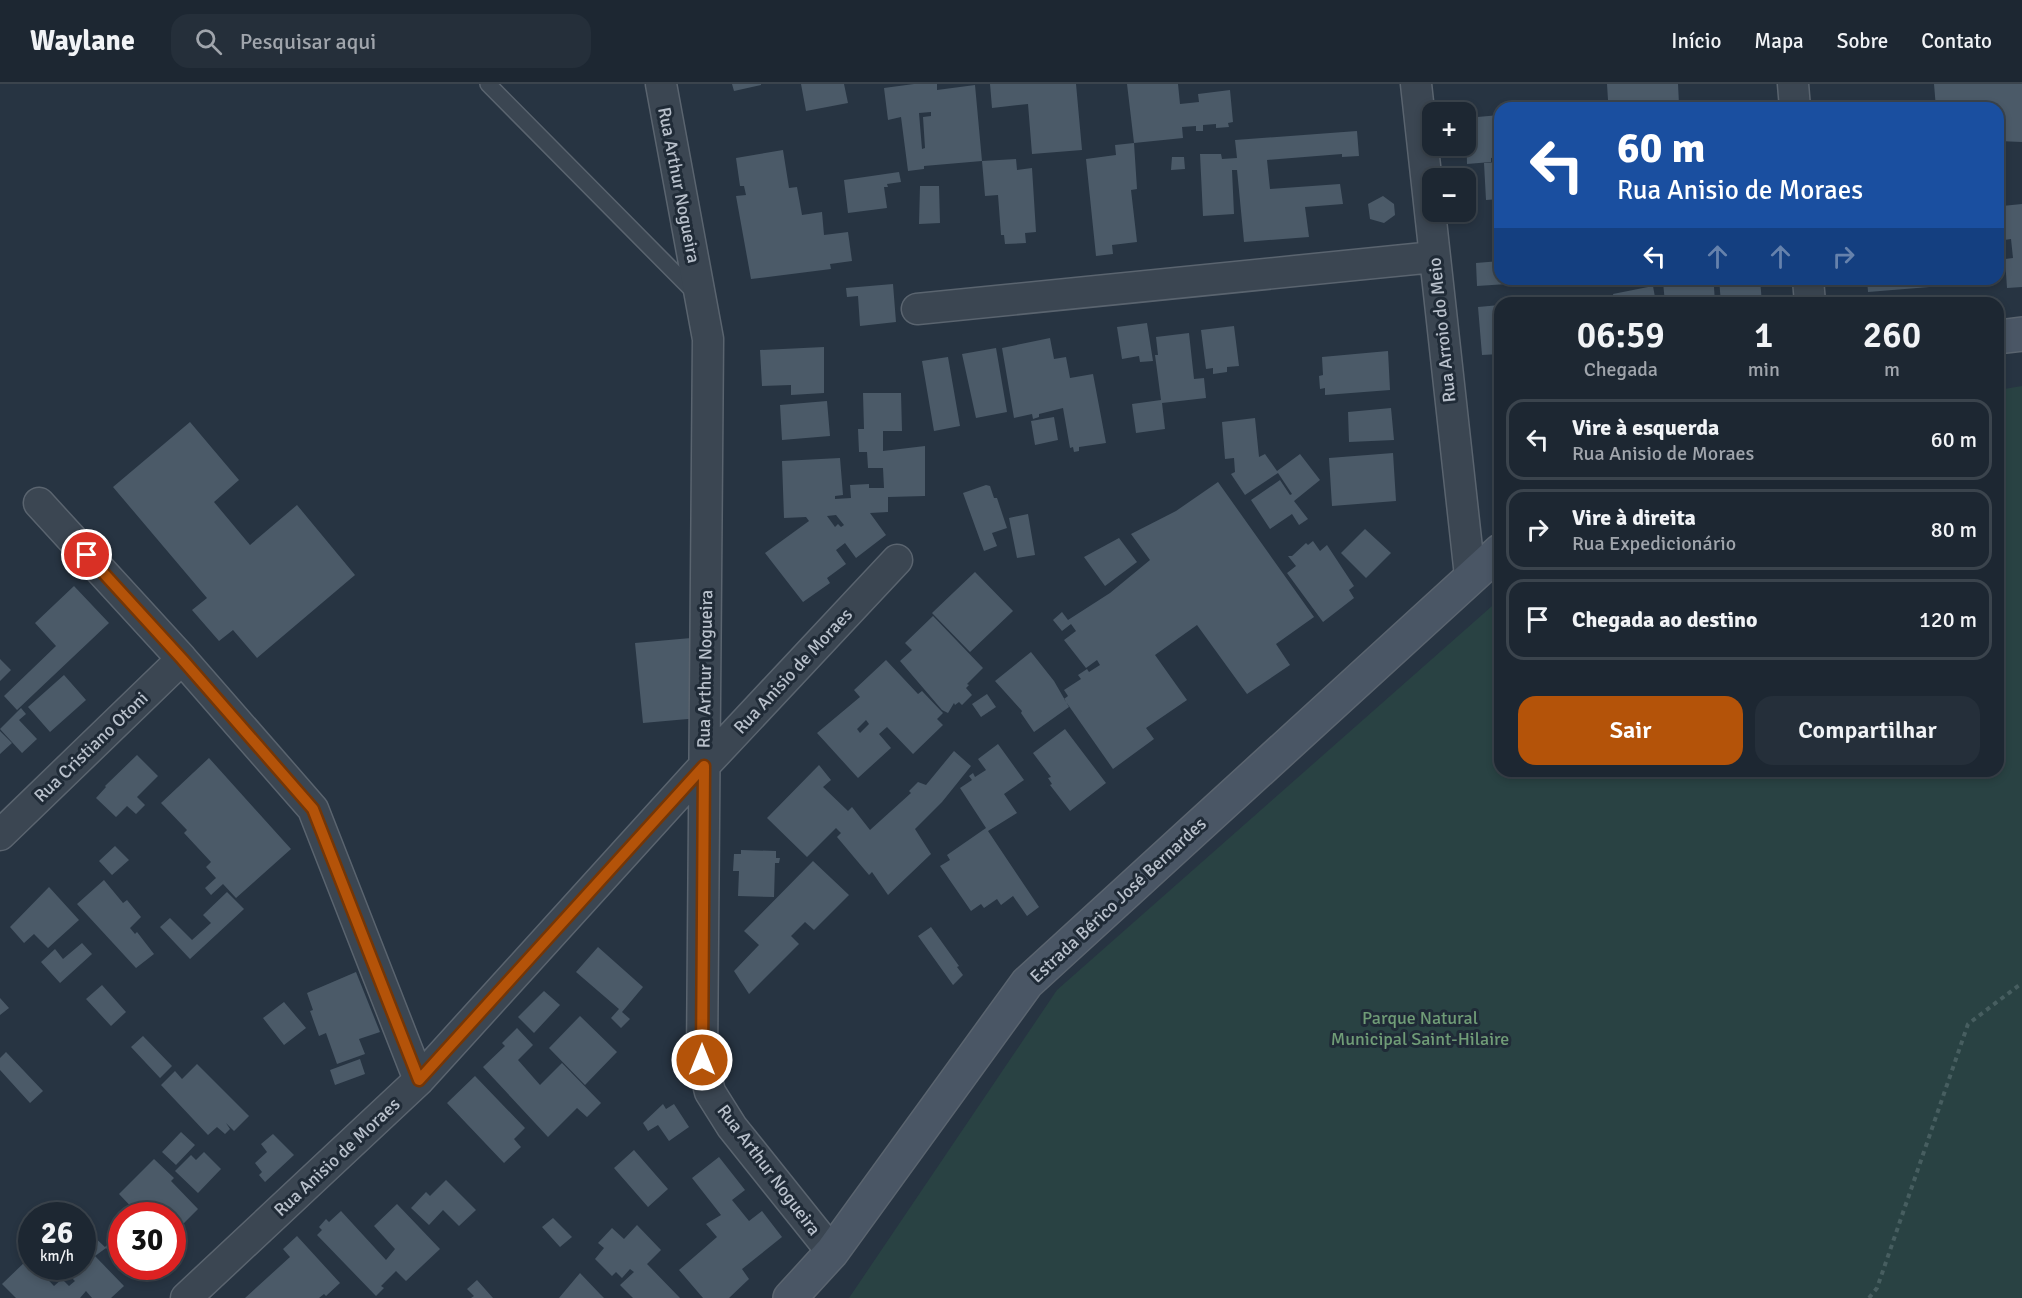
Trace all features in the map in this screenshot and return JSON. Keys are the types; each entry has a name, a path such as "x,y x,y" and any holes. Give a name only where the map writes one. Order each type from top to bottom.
{"main road":[{"path":"2004,336 2022,334"},
{"name":"Estrada Bérico José Bernardes","path":"790,1298 832,1252 1027,983 1494,556"}],"street":[{"name":"Rua Arthur Nogueira","path":"661,84 708,339 702,1060 710,1092 732,1127 832,1252"},
{"name":"Rua Arroio do Meio","path":"1416,84 1470,576"},
{"path":"1793,84 1794,102"},
{"path":"917,309 1434,257"},
{"path":"39,503 182,659 313,809 419,1080"},
{"name":"Rua Anisio de Moraes","path":"186,1298 419,1080 704,766 897,560"},
{"name":"Rua Cristiano Otoni","path":"0,835 182,659"}],"lane":[{"path":"488,84 700,298"}],"path":[{"path":"1869,1298 1877,1288 1968,1024 2022,983"}],"green space":[{"name":"Parque Natural Municipal Saint-Hilaire","path":"2022,386 2022,1298 849,1298 1057,990 1494,604 1494,777 2004,777 2004,389"}],"building":[{"path":"732,84 761,84 761,85 734,91"},
{"path":"801,84 844,84 848,103 806,111"},
{"path":"937,84 937,90 975,85 982,161 924,166 924,169 908,171 901,117 888,120 884,88","holes":["931,112 931,116 923,117 925,148 922,149 919,113"]},
{"path":"990,84 1076,84 1082,150 1032,154 1028,104 992,108"},
{"path":"1127,84 1178,84 1180,104 1199,102 1198,94 1230,90 1233,122 1228,123 1229,127 1216,128 1216,124 1203,125 1203,131 1196,131 1196,126 1182,127 1183,138 1134,143"},
{"path":"1607,84 1678,84 1679,102 1612,102 1608,100"},
{"path":"1934,84 2022,84 2022,142 2004,141 2004,102 1936,102"},
{"path":"1494,116 1494,158 1491,158 1491,162 1467,164 1467,156 1476,156 1476,117"},
{"path":"1357,131 1359,156 1342,157 1342,154 1267,160 1270,189 1340,184 1343,204 1305,207 1309,237 1244,242 1237,170 1232,170 1234,214 1203,216 1200,154 1221,154 1222,159 1237,158 1235,140"},
{"path":"1134,143 1137,189 1131,190 1137,242 1112,245 1113,254 1096,256 1086,159 1116,155 1115,145"},
{"path":"783,150 789,188 797,187 802,215 822,212 824,235 848,232 852,261 830,264 831,269 751,279 736,196 746,195 744,186 740,186 736,158"},
{"path":"1172,157 1184,157 1185,169 1171,170"},
{"path":"1016,159 1017,170 1032,168 1036,232 1025,233 1026,243 1005,244 1004,235 1001,235 998,195 985,196 982,161"},
{"path":"1494,162 1494,199 1486,200 1484,163"},
{"path":"899,172 901,182 887,184 888,187 884,187 887,208 848,213 844,180"},
{"path":"920,186 939,186 940,223 919,224"},
{"path":"1383,196 1394,204 1395,215 1384,223 1370,219 1368,204"},
{"path":"2022,204 2022,287 2007,288 2005,259 2013,258 2011,239 2004,240 2004,206"},
{"path":"1494,262 1494,285 1477,286 1476,263"},
{"path":"893,284 896,322 860,326 858,296 847,297 846,288"},
{"path":"1663,285 1714,287 1715,297 1664,297"},
{"path":"1720,285 1760,285 1762,297 1720,297"},
{"path":"1867,285 1954,285 1868,292"},
{"path":"1653,286 1655,297 1614,297 1613,294"},
{"path":"1494,306 1494,354 1482,355 1478,307"},
{"path":"1147,323 1153,361 1140,362 1139,356 1122,359 1117,327"},
{"path":"1234,326 1239,366 1227,367 1227,372 1213,374 1213,368 1206,369 1201,330"},
{"path":"1189,333 1194,379 1204,378 1206,398 1162,403 1165,429 1136,433 1132,404 1161,400 1155,355 1158,355 1156,337"},
{"path":"1050,338 1054,359 1066,357 1070,378 1093,374 1106,443 1079,447 1079,451 1074,452 1073,447 1070,448 1063,408 1039,414 1039,417 1033,419 1032,414 1014,418 1002,348"},
{"path":"824,347 824,393 791,395 791,385 762,386 760,350"},
{"path":"996,348 1007,412 976,418 962,354"},
{"path":"1388,351 1390,390 1325,395 1325,388 1320,389 1319,376 1323,375 1322,357"},
{"path":"948,357 960,426 934,431 922,361"},
{"path":"863,393 901,393 902,431 883,431 883,451 925,446 925,496 888,497 888,512 870,513 886,535 856,558 845,543 836,550 846,564 827,578 830,583 803,602 765,553 809,521 806,517 784,518 782,461 840,458 843,495 835,496 835,499 851,498 850,485 869,484 869,488 884,488 883,468 868,468 867,452 859,452 858,429 864,429","holes":["836,515 844,525 841,527 838,524 835,527 827,516"]},
{"path":"827,401 830,436 782,440 780,405"},
{"path":"1391,408 1394,440 1349,442 1348,412"},
{"path":"1054,417 1058,440 1035,445 1031,421"},
{"path":"1255,418 1259,457 1265,454 1277,471 1300,454 1320,480 1294,501 1308,519 1299,525 1292,514 1270,529 1251,500 1280,480 1290,495 1292,494 1278,473 1245,495 1231,474 1235,472 1234,458 1225,459 1222,422"},
{"path":"190,422 239,480 214,502 250,545 297,505 355,575 257,658 233,630 219,641 192,610 207,598 113,487"},
{"path":"1393,453 1396,501 1332,506 1329,458"},
{"path":"1218,482 1314,617 1276,644 1290,665 1247,694 1197,625 1155,655 1187,700 1146,728 1154,739 1113,769 1064,699 1068,696 1064,690 1081,679 1078,675 1087,669 1089,672 1100,665 1097,660 1086,668 1064,640 1076,631 1071,624 1062,631 1053,620 1062,612 1068,620 1110,593 1150,560 1131,534 1176,511"},
{"path":"986,485 990,486 994,498 997,498 1007,528 992,533 997,546 984,551 963,493"},
{"path":"1028,514 1035,555 1017,558 1009,518"},
{"path":"1365,529 1391,553 1366,578 1341,553"},
{"path":"1119,538 1137,562 1105,586 1084,557"},
{"path":"1313,541 1320,551 1327,545 1354,586 1349,590 1354,598 1323,622 1287,573 1296,566 1288,556 1292,556 1306,543 1308,545"},
{"path":"975,572 1013,611 970,652 932,613"},
{"path":"74,586 109,623 17,710 4,696 56,646 35,623"},
{"path":"933,616 983,668 967,684 969,685 966,688 972,695 962,705 959,702 955,705 954,703 948,713 942,710 900,661 912,650 905,643"},
{"path":"691,638 699,718 643,723 635,643"},
{"path":"1031,652 1054,681 1069,707 1034,732 1021,713 1022,711 995,681"},
{"path":"0,659 11,670 0,681"},
{"path":"886,660 918,694 922,691 943,713 937,719 943,725 913,754 887,727 879,734 891,748 858,778 817,733 860,697 854,690","holes":["866,720 869,724 860,733 857,729"]},
{"path":"64,675 86,700 50,732 28,707"},
{"path":"987,694 996,707 981,717 972,704"},
{"path":"21,708 26,714 19,720 37,739 22,753 0,729"},
{"path":"1065,729 1106,783 1070,811 1050,785 1052,784 1048,778 1051,777 1033,753"},
{"path":"0,731 12,743 0,754"},
{"path":"998,744 1024,780 1004,794 1017,813 988,831 1039,907 1027,916 1013,896 1001,905 997,899 984,908 981,904 971,911 940,866 950,860 947,855 986,828 960,788 972,780 969,776 973,773 975,777 986,770 978,759"},
{"path":"954,751 971,766 942,802 915,829 931,854 888,895 872,872 869,875 837,837 841,833 836,828 807,857 767,818 819,765 831,780 823,787 848,811 852,807 870,830 911,793 909,791 918,782 926,785"},
{"path":"137,755 158,776 137,797 145,805 136,814 127,806 116,817 96,798"},
{"path":"209,758 291,849 236,898 223,884 211,895 205,888 216,878 206,867 211,862 184,833 187,830 161,803"},
{"path":"115,846 129,860 112,875 99,861"},
{"path":"741,850 776,851 776,858 780,858 779,863 775,863 774,897 738,896 739,871 733,871 734,854 741,854"},
{"path":"813,861 849,895 814,930 805,922 791,936 799,944 749,994 734,971 759,945 744,931"},
{"path":"104,880 123,903 127,900 141,917 130,928 135,934 137,932 154,954 136,968 77,904"},
{"path":"49,887 79,920 48,948 34,934 24,943 10,927"},
{"path":"227,892 244,909 190,959 160,927 170,918 192,940 211,923 203,915"},
{"path":"931,927 963,975 953,985 918,936"},
{"path":"82,943 92,954 60,983 41,962 55,949 63,959"},
{"path":"598,947 643,987 622,1012 630,1019 621,1028 611,1018 619,1009 576,972"},
{"path":"356,972 380,1032 359,1039 365,1054 337,1064 326,1033 319,1036 310,1011 313,1010 307,993"},
{"path":"102,985 126,1012 111,1026 86,999"},
{"path":"544,991 560,1005 534,1033 518,1017"},
{"path":"0,998 9,1008 0,1015"},
{"path":"284,1002 306,1028 284,1045 263,1018"},
{"path":"580,1016 617,1052 585,1085 549,1048"},
{"path":"517,1028 533,1045 518,1060 540,1085 562,1063 601,1103 587,1117 577,1108 548,1137 483,1067 505,1046 502,1043"},
{"path":"143,1036 172,1066 160,1078 131,1047"},
{"path":"6,1052 43,1091 30,1103 0,1070 0,1058"},
{"path":"360,1059 365,1074 335,1085 330,1070"},
{"path":"197,1064 249,1116 234,1131 226,1123 230,1129 225,1134 217,1127 208,1135 161,1085 175,1071 182,1079"},
{"path":"475,1076 525,1128 514,1139 521,1147 504,1163 447,1103"},
{"path":"663,1104 666,1109 674,1104 689,1127 669,1141 658,1125 648,1131 643,1123"},
{"path":"181,1132 195,1145 176,1165 162,1152"},
{"path":"273,1134 294,1155 265,1182 259,1175 262,1172 255,1163 267,1152 261,1144"},
{"path":"634,1150 668,1189 648,1207 614,1168"},
{"path":"204,1152 221,1169 198,1193 175,1171 191,1155 196,1160"},
{"path":"719,1157 745,1190 732,1200 749,1221 762,1211 782,1237 742,1269 749,1279 729,1298 703,1298 679,1270 717,1237 706,1224 721,1215 692,1178"},
{"path":"154,1159 174,1178 171,1181 198,1209 186,1221 186,1202 127,1202 119,1194"},
{"path":"446,1180 476,1210 459,1226 443,1210 429,1225 411,1208 426,1192 430,1196"},
{"path":"397,1204 440,1249 406,1281 396,1271 381,1286 384,1288 376,1296 317,1235 322,1230 319,1227 326,1219 329,1222 341,1211 386,1260 395,1249 374,1226"},
{"path":"553,1218 572,1237 560,1247 542,1227"},
{"path":"637,1225 661,1250 647,1264 680,1298 633,1298 620,1285 634,1272 630,1269 622,1278 616,1272 612,1276 595,1259 604,1248 598,1243 612,1228 624,1239"},
{"path":"297,1236 340,1283 326,1296 324,1294 319,1298 245,1298 290,1257 283,1249"},
{"path":"96,1239 106,1248 96,1255"},
{"path":"96,1257 108,1269 108,1280 118,1280 124,1286 111,1298 92,1298 86,1291 80,1298 16,1298 2,1284 18,1269 18,1280 48,1280 54,1286 61,1280 69,1286 75,1281 96,1280"},
{"path":"580,1273 600,1294 604,1298 559,1298"},
{"path":"477,1280 493,1298 471,1298 474,1296 467,1289"}],"route":[{"path":"87,555 182,659 313,809 419,1080 704,766 702,1060"}]}
